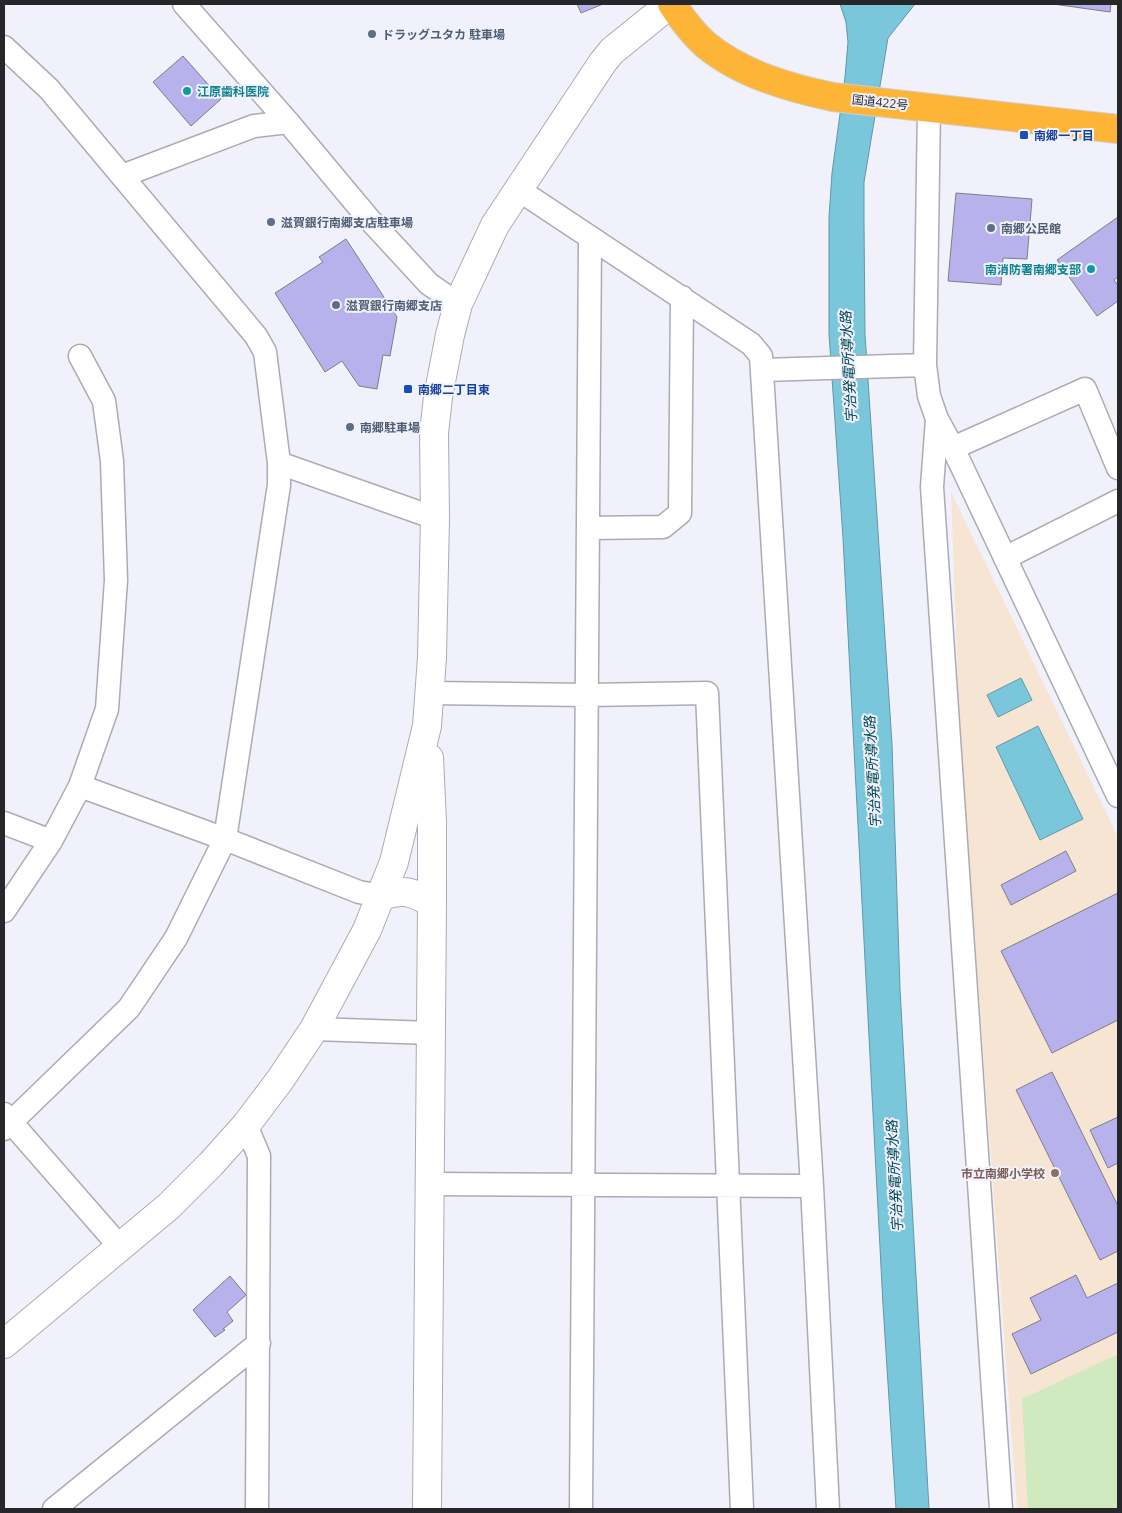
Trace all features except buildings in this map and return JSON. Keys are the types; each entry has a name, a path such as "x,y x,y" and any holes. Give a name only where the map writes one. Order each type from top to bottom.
{"highway":[{"name":"国道422号","path":"671,4 688,28 707,46 731,61 765,78 795,89 833,97 1118,129"}],"street":[{"path":"184,4 288,122 369,219 428,284 458,304"},
{"path":"426,1509 432,903 432,822 427,726 430,693 435,518 434,433 440,388 450,334 458,304 496,225 612,50 671,4"},
{"path":"4,47 49,89 256,336 265,352 279,463 279,485 225,839 176,938 129,1008 6,1122 120,1248"},
{"path":"929,107 925,365 929,396 937,420 953,448 1118,796"},
{"path":"122,176 254,126 288,122"},
{"path":"519,190 751,344 761,356 812,1186 828,1509"},
{"path":"581,1509 590,237"},
{"path":"589,528 663,527 680,513 682,298"},
{"path":"4,911 51,841 80,786 107,709 116,580 112,461 104,401 80,356"},
{"path":"763,370 925,365"},
{"path":"953,448 1084,389 1118,468"},
{"path":"937,420 932,487 1001,1509"},
{"path":"279,463 435,518"},
{"path":"1005,558 1118,501"},
{"path":"430,693 588,696 706,693 742,1509"},
{"path":"4,1344 169,1206 211,1164 246,1125 280,1080 314,1028 368,930 394,862 427,726"},
{"path":"80,786 225,839 359,892 381,896 399,891 417,894 432,903"},
{"path":"4,823 51,841"},
{"path":"314,1028 431,1033"},
{"path":"246,1125 259,1156 257,1509"},
{"path":"430,1184 812,1186"},
{"path":"54,1509 259,1342"}],"shaded area":[{"name":"市立南郷小学校","path":"951,492 1118,837 1118,1509 1017,1509 960,742"}],"green space":[{"path":"1118,1354 1118,1509 1028,1509 1022,1399"}],"water":[{"name":"宇治発電所導水路","path":"840,4 915,4 888,38 864,182 865,334 892,744 900,989 929,1509 896,1509 883,1305 843,538 829,334 829,217 832,173 848,42 846,22"},
{"path":"1021,678 1032,700 998,717 987,695"},
{"path":"1038,726 1083,819 1040,840 996,747"}],"place":[{"name":"ドラッグユタカ 駐車場","path":"372,34"},
{"name":"江原歯科医院","path":"187,91"},
{"name":"南郷一丁目","path":"1024,135"},
{"name":"滋賀銀行南郷支店駐車場","path":"271,222"},
{"name":"南郷公民館","path":"991,228"},
{"name":"南消防署南郷支部","path":"1091,269"},
{"name":"滋賀銀行南郷支店","path":"336,305"},
{"name":"南郷二丁目東","path":"408,389"},
{"name":"南郷駐車場","path":"350,427"},
{"name":"市立南郷小学校","path":"1055,1173"}]}
